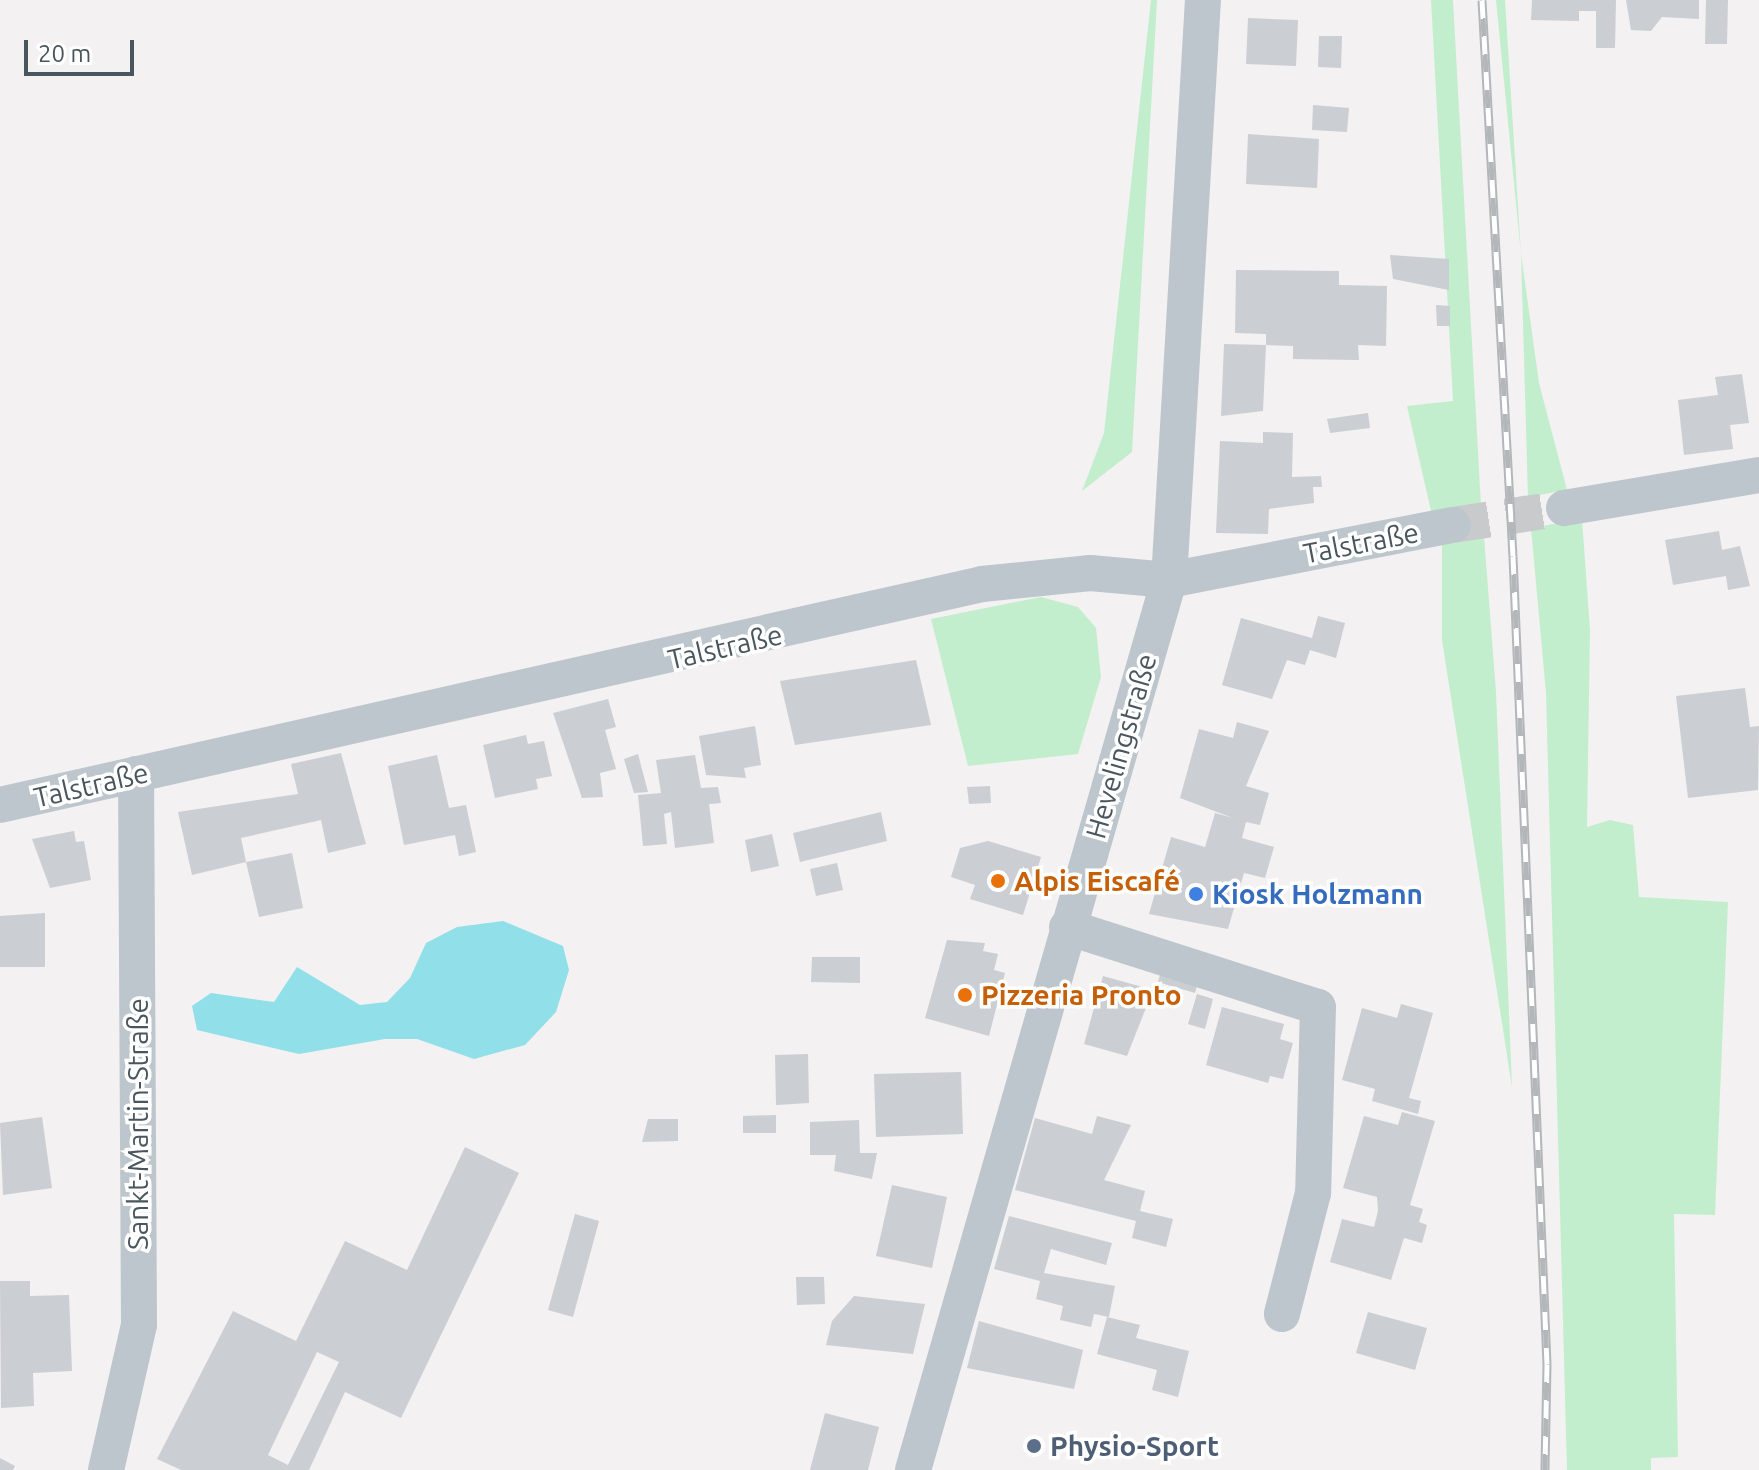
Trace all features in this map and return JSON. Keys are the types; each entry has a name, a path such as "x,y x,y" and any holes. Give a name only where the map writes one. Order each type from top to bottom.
{"street":[{"name":"Hevelingstraße","path":"913,1470 1169,580 1203,0"},
{"path":"1564,508 1759,475"},
{"name":"Talstraße","path":"0,805 982,584 1090,573 1169,580 1453,525"},
{"name":"Sankt-Martin-Straße","path":"106,1470 139,1325 136,774"},
{"path":"1067,927 1318,1007 1313,1193 1282,1314"}],"green space":[{"path":"1151,0 1157,0 1132,452 1082,491 1104,433"},
{"path":"1431,0 1453,0 1481,506 1432,515 1407,406 1453,401"},
{"path":"1496,0 1505,0 1521,254"},
{"path":"1521,254 1539,383 1567,490 1528,497"},
{"path":"1582,519 1590,630 1587,827 1610,820 1633,825 1639,897 1728,902 1715,1215 1674,1214 1678,1457 1651,1458 1651,1470 1567,1470 1546,693 1531,528"},
{"path":"1484,536 1496,692 1512,1087 1442,640 1442,543"},
{"path":"1041,597 1078,607 1096,628 1101,677 1078,754 968,766 931,619"}],"water":[{"path":"503,921 563,946 569,970 556,1012 525,1045 474,1059 417,1039 385,1039 299,1054 197,1030 192,1006 211,993 274,1002 297,967 360,1005 387,1002 410,978 426,943 457,927"}],"building":[{"path":"1532,0 1616,0 1615,48 1596,48 1596,11 1579,11 1579,21 1531,20"},
{"path":"1626,0 1699,0 1699,19 1662,17 1651,31 1631,30"},
{"path":"1706,0 1728,0 1727,44 1705,44"},
{"path":"1248,18 1298,20 1296,66 1246,64"},
{"path":"1319,36 1342,36 1341,68 1318,67"},
{"path":"1313,105 1349,108 1347,132 1312,130"},
{"path":"1248,134 1319,139 1317,188 1246,184"},
{"path":"1390,255 1449,259 1449,290 1393,279"},
{"path":"1236,270 1339,271 1339,285 1387,286 1386,346 1358,345 1359,360 1293,359 1293,346 1266,345 1266,334 1235,333"},
{"path":"1436,305 1450,306 1450,326 1437,326"},
{"path":"1224,344 1266,345 1263,411 1221,416"},
{"path":"1742,374 1749,423 1730,425 1733,449 1684,455 1678,400 1718,395 1715,377"},
{"path":"1368,413 1370,428 1330,433 1327,419"},
{"path":"1263,432 1293,433 1292,477 1321,476 1322,487 1313,487 1314,503 1269,509 1268,534 1216,533 1220,441 1263,443"},
{"path":"1719,531 1722,550 1740,546 1750,586 1728,590 1726,576 1673,585 1665,540"},
{"path":"1318,616 1345,623 1336,658 1310,650 1305,665 1287,660 1272,699 1222,685 1241,618 1312,638"},
{"path":"916,660 931,725 795,745 780,681"},
{"path":"1745,688 1750,727 1759,726 1758,790 1688,798 1676,696"},
{"path":"608,699 616,727 605,730 616,769 600,773 603,797 582,798 553,713"},
{"path":"1237,722 1269,731 1246,786 1269,793 1260,825 1246,822 1242,838 1274,847 1265,878 1244,873 1228,929 1149,914 1171,837 1205,847 1215,813 1233,818 1180,798 1199,729 1233,738"},
{"path":"755,726 761,765 744,768 746,778 706,775 699,736"},
{"path":"526,735 528,744 544,741 552,776 536,779 538,789 495,798 483,745"},
{"path":"341,753 366,844 328,853 321,820 241,838 246,862 192,875 178,812 298,794 291,764"},
{"path":"638,754 648,792 634,793 624,759"},
{"path":"437,755 449,808 466,805 476,852 459,856 455,835 404,845 388,766"},
{"path":"695,755 701,788 718,787 721,803 709,804 714,843 675,848 671,812 664,814 667,844 643,846 638,795 661,793 656,760"},
{"path":"990,786 991,803 969,804 967,787"},
{"path":"881,812 887,841 800,862 793,833"},
{"path":"74,831 76,842 84,841 91,880 50,888 32,839"},
{"path":"772,834 779,866 751,872 745,840"},
{"name":"Alpis Eiscafé","path":"988,841 1041,857 1023,915 970,899 975,885 951,877 960,848"},
{"path":"292,853 303,908 259,917 246,862"},
{"path":"837,863 843,890 816,896 810,869"},
{"path":"45,913 45,967 0,967 0,916"},
{"name":"Pizzeria Pronto","path":"947,940 985,943 983,951 998,954 994,970 1005,973 989,1036 925,1018"},
{"path":"812,957 860,957 860,983 811,982"},
{"path":"1163,964 1200,974 1195,993 1158,982"},
{"path":"1103,976 1153,990 1127,1056 1084,1044"},
{"path":"1197,994 1213,999 1205,1029 1188,1024"},
{"path":"1401,1004 1433,1013 1409,1098 1421,1101 1418,1114 1372,1101 1375,1089 1342,1080 1362,1008 1397,1018"},
{"path":"1222,1007 1284,1024 1280,1039 1293,1043 1283,1079 1270,1076 1268,1083 1206,1065"},
{"path":"808,1054 809,1103 776,1105 775,1055"},
{"path":"961,1072 963,1134 876,1137 874,1074"},
{"path":"1402,1112 1435,1121 1410,1205 1423,1209 1419,1222 1427,1225 1422,1243 1404,1238 1391,1280 1330,1262 1342,1219 1374,1227 1378,1211 1377,1197 1343,1188 1364,1116 1398,1125"},
{"path":"776,1115 776,1133 743,1133 743,1116"},
{"path":"1097,1116 1131,1125 1104,1180 1145,1191 1140,1211 1173,1219 1166,1247 1132,1238 1136,1221 1015,1190 1035,1118 1092,1134"},
{"path":"42,1117 52,1188 3,1195 0,1123"},
{"path":"648,1119 678,1119 678,1141 642,1142"},
{"path":"859,1120 860,1153 877,1153 872,1179 834,1171 836,1155 810,1155 810,1122"},
{"path":"465,1147 519,1173 401,1418 345,1392 309,1470 181,1470 157,1459 233,1311 296,1341 345,1241 407,1270","holes":["317,1352 339,1362 288,1465 268,1455"]},
{"path":"892,1185 947,1197 932,1268 876,1256"},
{"path":"575,1214 599,1221 573,1317 548,1310"},
{"path":"1009,1216 1112,1243 1106,1265 1051,1249 1044,1273 1115,1286 1109,1317 1094,1314 1091,1327 1060,1320 1063,1306 1036,1299 1040,1281 994,1269"},
{"path":"796,1277 824,1277 825,1304 797,1305"},
{"path":"0,1281 30,1281 30,1296 69,1295 72,1371 33,1373 34,1406 1,1408"},
{"path":"854,1296 925,1304 913,1354 826,1345 832,1321"},
{"path":"1368,1312 1427,1328 1415,1370 1356,1353"},
{"path":"1107,1317 1140,1325 1136,1338 1189,1351 1178,1397 1152,1390 1157,1370 1097,1354"},
{"path":"979,1321 1083,1350 1074,1389 967,1368"},
{"path":"825,1413 879,1427 868,1470 810,1470"},
{"path":"0,1458 15,1466 13,1470 0,1470"}],"tunnel":[{"path":"1453,525 1564,508"}],"railway":[{"path":"1482,0 1513,556 1547,1364 1545,1470"}],"place":[{"name":"Alpis Eiscafé","path":"998,881"},
{"name":"Kiosk Holzmann","path":"1196,894"},
{"name":"Pizzeria Pronto","path":"965,995"},
{"name":"Physio-Sport","path":"1034,1446"}]}
